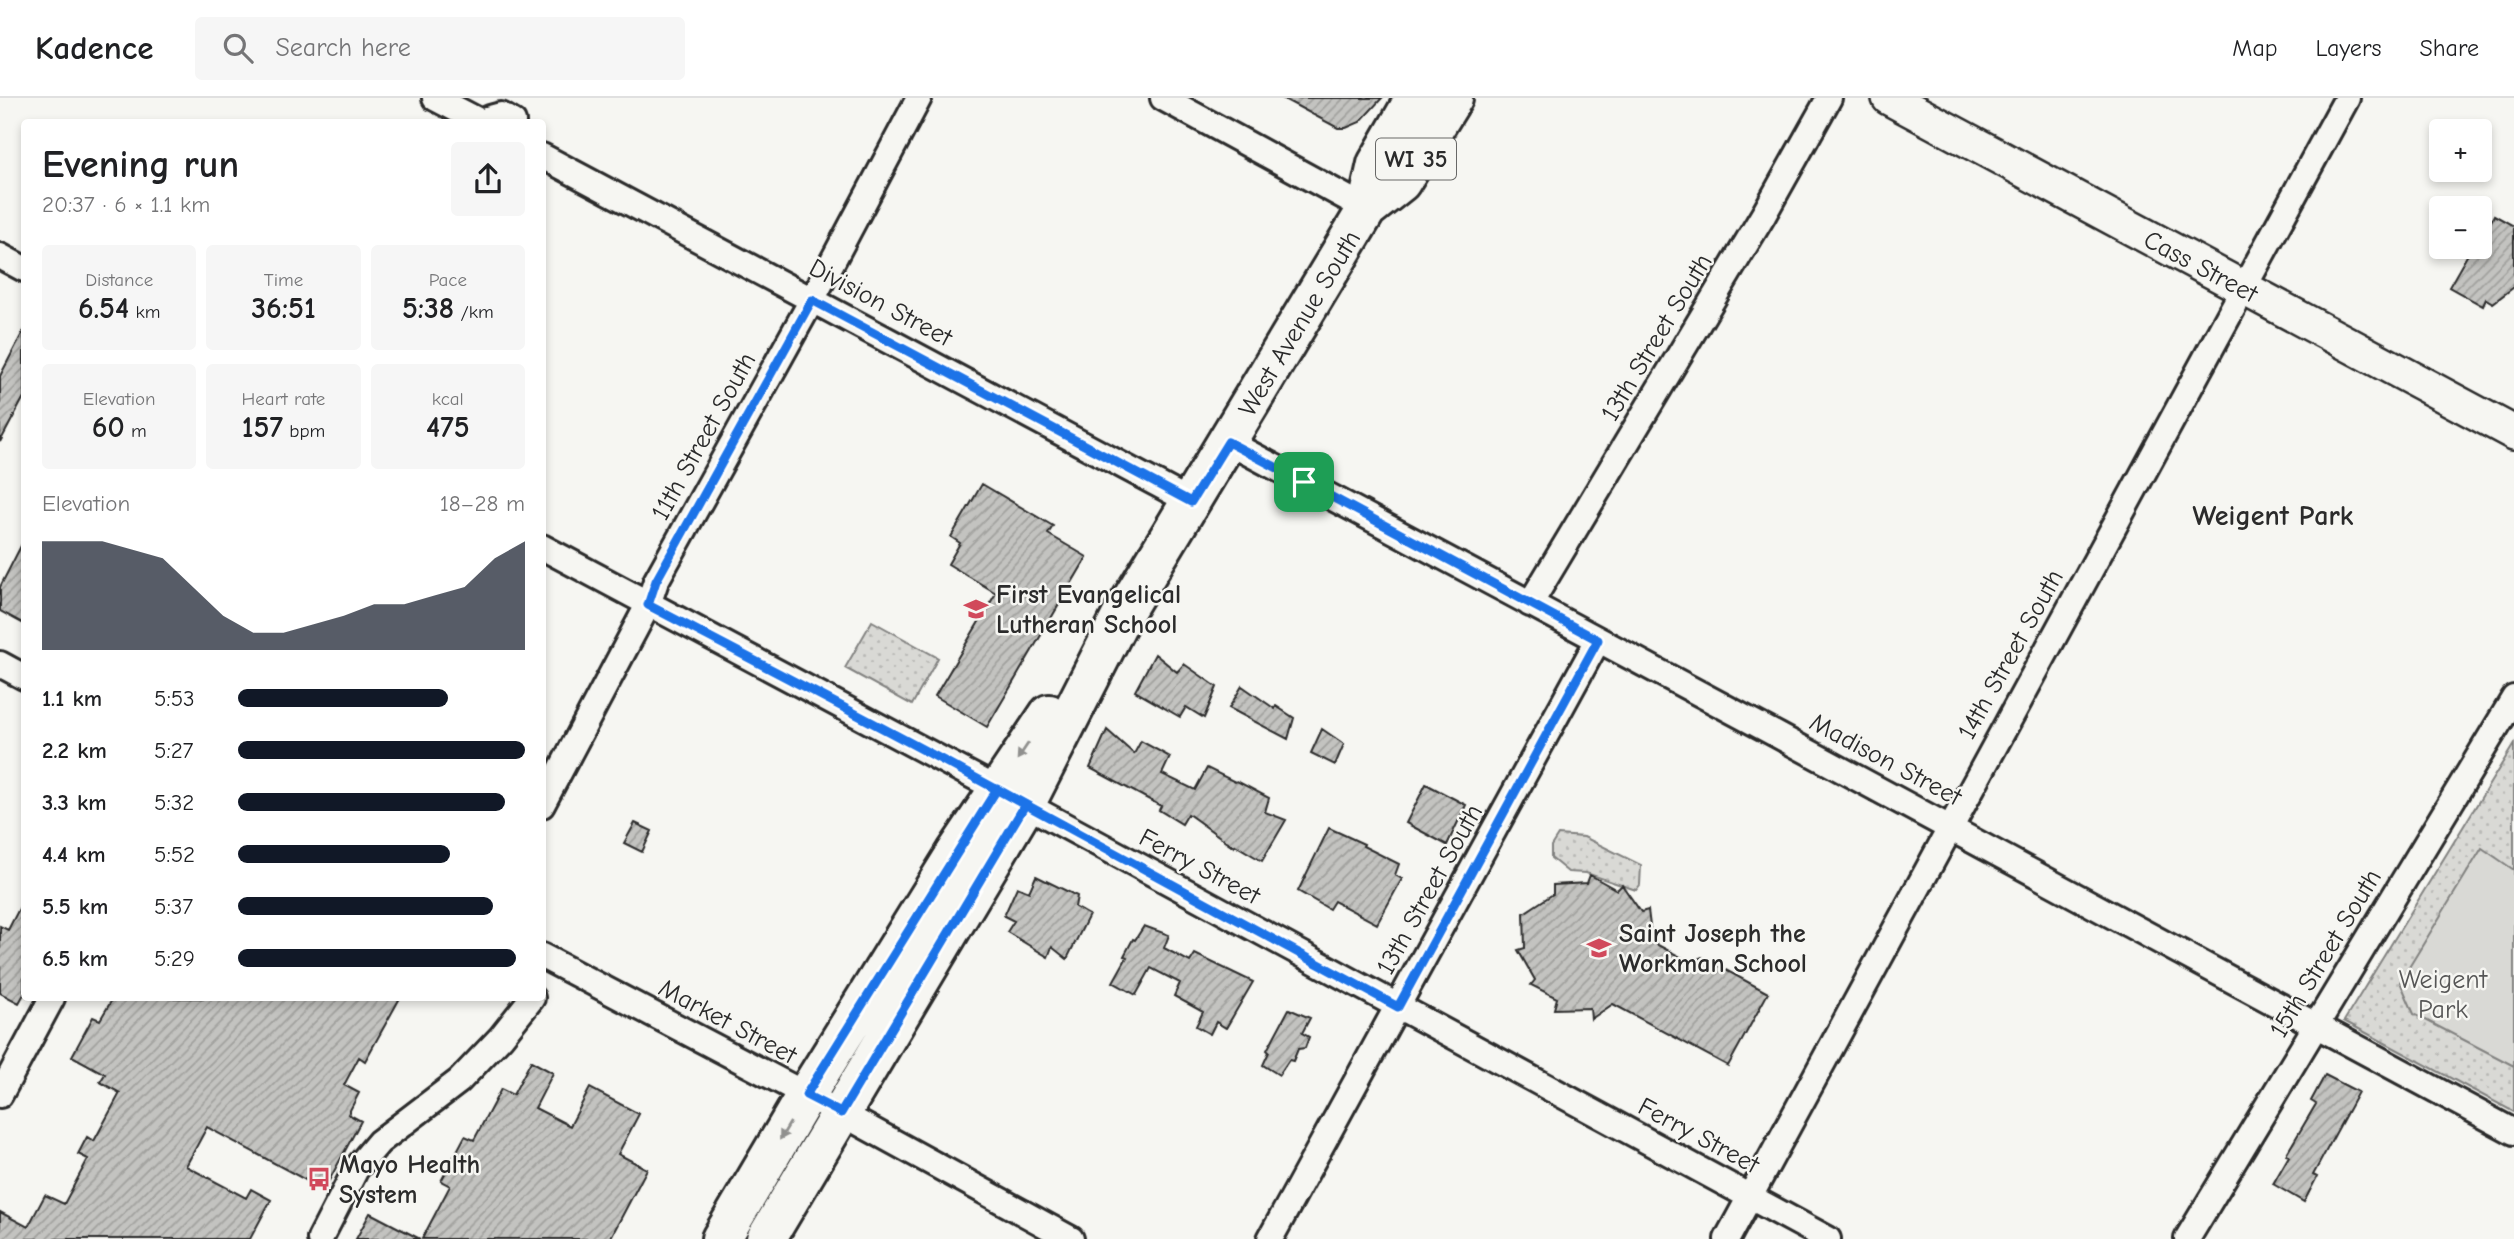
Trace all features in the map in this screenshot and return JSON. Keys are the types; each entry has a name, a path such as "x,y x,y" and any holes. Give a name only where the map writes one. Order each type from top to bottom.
{"main road":[{"name":"West Avenue South","path":"721,1239 806,1095 1011,797 1228,442 1367,209 1377,164 1415,98"},
{"name":"West Avenue South","path":"1367,209 1401,182 1453,98"},
{"name":"West Avenue South","path":"766,1239 841,1113 1011,797"}],"street":[{"path":"435,98 501,117"},
{"name":"11th Street South","path":"546,797 648,605 656,581 812,300 919,98"},
{"path":"1163,98 1367,209"},
{"name":"13th Street South","path":"1530,604 1764,214 1829,98"},
{"name":"Cass Street","path":"1889,98 2514,433"},
{"name":"14th Street South","path":"1727,1239 2347,98"},
{"name":"Division Street","path":"546,158 1191,502"},
{"path":"0,256 21,267"},
{"name":"Madison Street","path":"1228,442 2514,1132"},
{"name":"Ferry Street","path":"546,549 1011,797 1828,1239"},
{"name":"13th Street South","path":"1270,1239 1598,640"},
{"path":"0,664 21,675"},
{"name":"15th Street South","path":"2187,1239 2514,698"},
{"name":"Market Street","path":"546,965 841,1113 1071,1239"},
{"path":"0,1096 8,1060 50,1001"},
{"path":"320,1239 356,1169 379,1142 459,1082 530,1001"}],"green space":[{"path":"872,621 938,658 912,705 845,668"},
{"name":"Weigent Park","path":"2514,744 2514,1112 2344,1021"},
{"path":"1558,835 1584,837 1641,865 1640,885 1636,890 1586,873 1568,872 1551,858 1551,846"},
{"path":"2482,848 2514,870 2514,1066 2414,1014 2400,982"}],"building":[{"path":"1282,98 1382,98 1360,122 1346,128 1338,128"},
{"path":"2494,215 2514,226 2514,287 2493,303 2486,299 2483,306 2449,287 2465,259 2492,259"},
{"path":"21,336 21,403 0,442 0,376"},
{"path":"982,484 1053,526 1048,534 1087,557 987,727 935,696 996,593 948,564 960,543 951,537"},
{"path":"21,546 21,622 0,611 0,587"},
{"path":"1155,654 1177,672 1184,664 1217,687 1204,718 1186,707 1180,717 1135,691"},
{"path":"1242,686 1275,709 1276,706 1294,718 1288,739 1229,708"},
{"path":"1322,729 1344,744 1335,765 1311,753"},
{"path":"1107,730 1134,754 1141,741 1170,757 1162,774 1195,790 1207,768 1269,798 1265,812 1286,820 1262,861 1235,845 1234,847 1188,814 1182,824 1159,810 1161,806 1090,768"},
{"path":"1426,784 1466,805 1447,845 1406,823"},
{"path":"635,823 652,831 642,852 624,843"},
{"path":"1329,828 1399,864 1395,875 1402,879 1377,924 1334,901 1329,909 1298,891"},
{"path":"1590,875 1617,890 1622,885 1641,912 1648,910 1652,942 1690,962 1702,957 1768,993 1728,1066 1613,1004 1591,1019 1590,1008 1554,1009 1557,998 1531,985 1535,980 1518,950 1525,948 1524,913 1553,894 1553,885 1587,883"},
{"path":"1036,876 1077,896 1075,907 1089,915 1067,959 1052,947 1048,957 1007,932 1014,921 1004,916 1017,887 1029,892"},
{"path":"21,905 19,1003 0,993 0,926 8,930"},
{"path":"1144,926 1169,935 1164,948 1190,962 1195,954 1253,982 1226,1028 1216,1022 1210,1034 1196,1026 1203,1012 1174,996 1180,983 1151,968 1136,995 1113,982 1127,957 1124,956 1133,939 1135,940"},
{"path":"111,1001 398,1001 365,1061 359,1057 344,1085 359,1093 348,1114 361,1121 324,1190 207,1127 186,1166 246,1198 251,1189 271,1200 250,1239 0,1239 0,1212 28,1227 45,1195 64,1204 88,1159 78,1154 87,1137 94,1141 120,1093 100,1082 105,1074 72,1056 93,1017 100,1020"},
{"path":"1289,1009 1310,1018 1302,1033 1309,1037 1305,1048 1298,1049 1293,1061 1289,1060 1279,1075 1263,1065 1269,1052 1267,1050"},
{"path":"531,1061 553,1073 535,1108 570,1126 590,1088 639,1114 618,1154 647,1169 610,1239 422,1239 450,1186 441,1181 465,1136 474,1140 501,1089 513,1095"},
{"path":"2325,1075 2358,1092 2313,1175 2317,1177 2304,1202 2273,1184 2289,1156 2286,1155 2316,1104 2311,1101"},
{"path":"370,1213 420,1239 356,1239"}],"place":[{"name":"First Evangelical Lutheran School","path":"976,609"},
{"name":"Saint Joseph the Workman School","path":"1599,948"},
{"name":"Mayo Health System","path":"319,1179"}],"district":[{"name":"Weigent Park","path":"2273,515"}],"route":[{"path":"1304,482 1228,442 1191,502 812,300 656,581 648,605 835,703 997,789 1025,805 841,1113 806,1095 997,789 1398,1007 1598,640 1304,482"}]}
